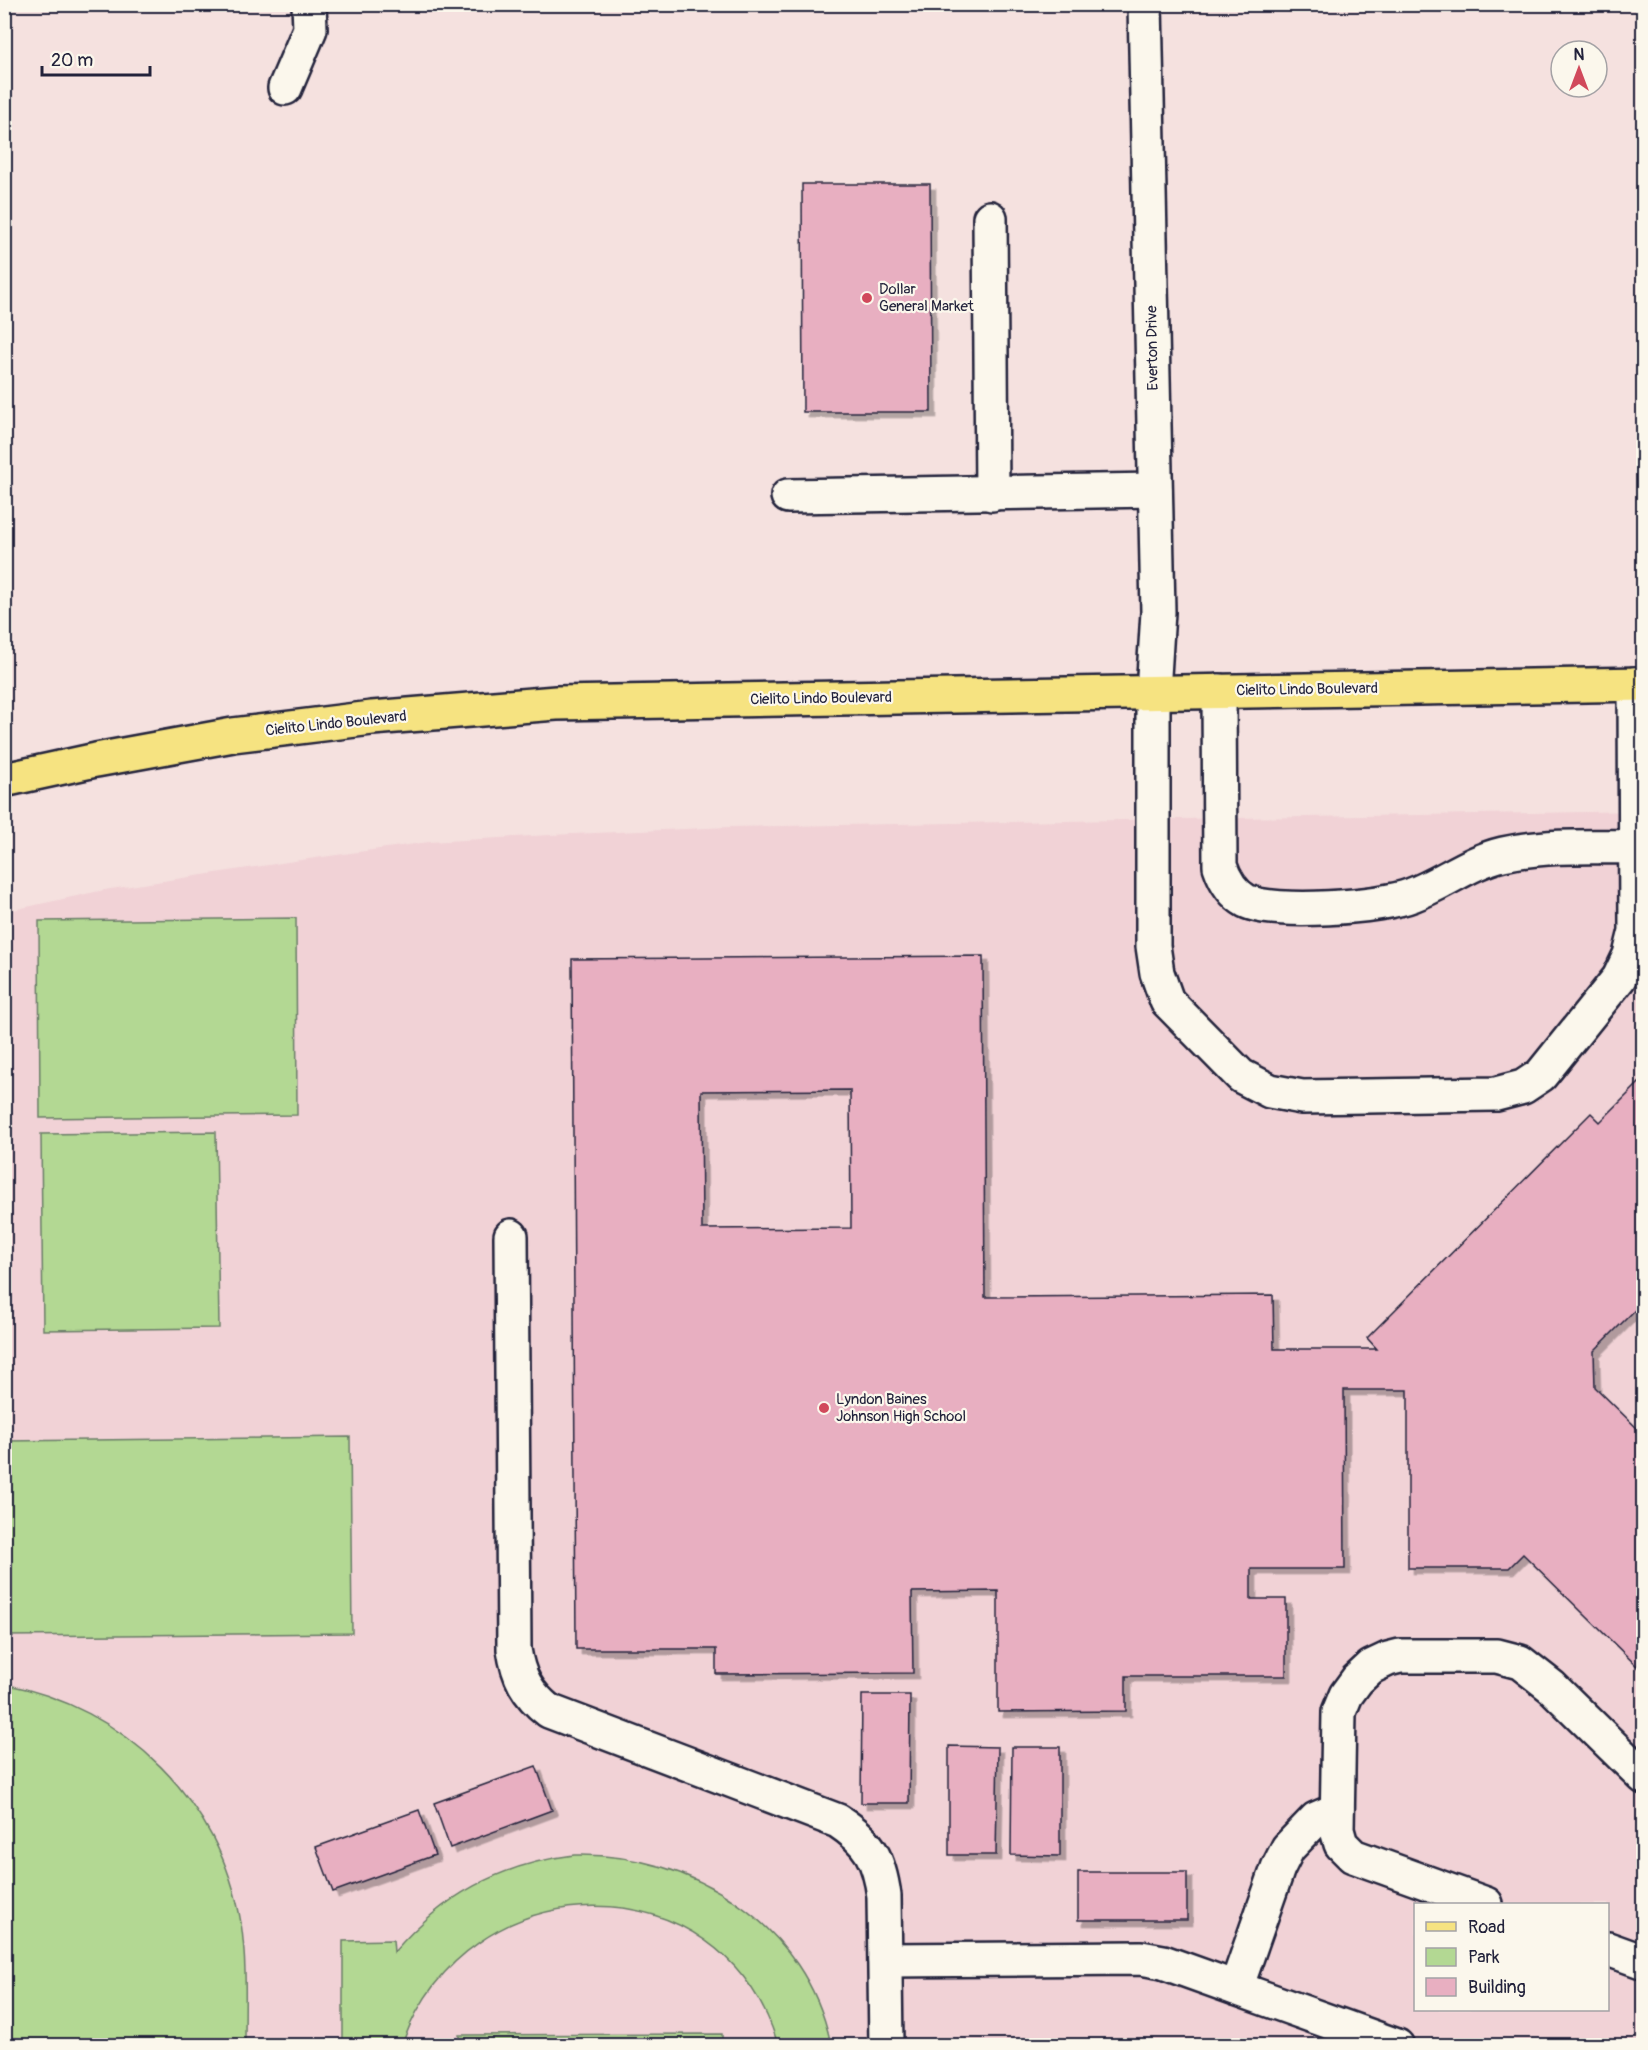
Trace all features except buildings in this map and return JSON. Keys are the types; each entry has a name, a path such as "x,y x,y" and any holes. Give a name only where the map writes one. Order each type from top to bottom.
{"main road":[{"name":"Cielito Lindo Boulevard","path":"4,780 96,760 233,735 372,718 556,703 1640,684"}],"street":[{"path":"285,88 310,28 309,4"},
{"name":"Everton Drive","path":"1145,4 1158,612 1153,692 1153,934 1157,973 1167,1001 1241,1076 1270,1091 1302,1097 1496,1094 1523,1087 1541,1075 1619,978 1630,955 1636,931 1640,847 1640,684"},
{"path":"990,218 992,494"},
{"path":"788,496 1155,490"},
{"path":"1219,691 1220,866 1225,881 1247,902 1276,907 1367,906 1414,894 1478,861 1502,854 1554,847 1640,847"},
{"path":"511,1236 514,1649 524,1684 533,1699 549,1711 838,1821 859,1835 874,1856 881,1872 886,2046"},
{"path":"1481,1903 1353,1856 1341,1844 1337,1830 1338,1725 1346,1695 1366,1671 1400,1656 1497,1656 1520,1662 1552,1688 1644,1777"},
{"path":"1236,1988 1278,1868 1288,1848 1316,1819 1337,1810"},
{"path":"1609,1949 1644,1962"},
{"path":"885,1960 1141,1958 1163,1962 1397,2046"}],"shaded area":[{"name":"Lyndon Baines Johnson High School","path":"1643,811 1643,2045 5,2045 4,912 104,890 301,860 429,842 729,827"}],"green space":[{"path":"296,918 297,1115 40,1118 39,921"},
{"path":"216,1132 219,1328 43,1330 41,1134"},
{"path":"350,1437 352,1633 5,1636 5,1441"},
{"path":"4,1684 48,1696 89,1714 127,1738 160,1766 189,1800 213,1837 230,1879 241,1923 245,1969 245,2045 5,2045"},
{"path":"574,1855 618,1857 661,1867 701,1882 738,1904 770,1931 797,1964 818,2002 831,2045 778,2045 748,1984 705,1940 651,1914 593,1906 534,1915 480,1942 434,1985 402,2045 343,2045 343,1941 393,1940 394,1952 432,1914 474,1886 521,1866"},
{"path":"722,2034 722,2046 459,2045 459,2035"}],"place":[{"name":"Dollar General Market","path":"867,298"},
{"name":"Lyndon Baines Johnson High School","path":"824,1408"}]}
